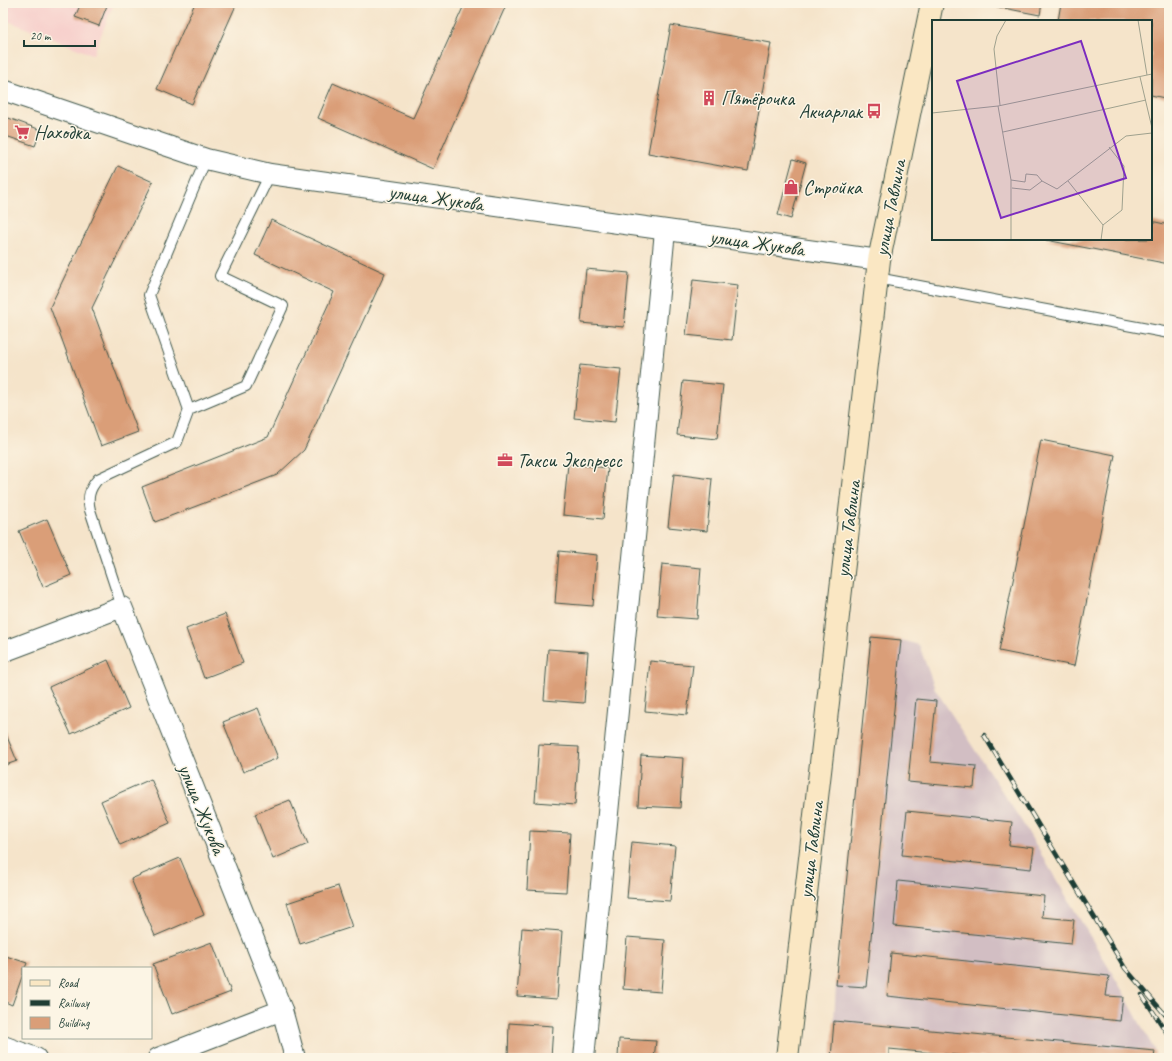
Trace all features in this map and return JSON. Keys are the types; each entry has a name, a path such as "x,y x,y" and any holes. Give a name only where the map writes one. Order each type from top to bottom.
{"main road":[{"name":"улица Тавлина","path":"787,1058 878,269 932,3"}],"street":[{"name":"улица Жукова","path":"3,90 206,159 270,174 665,231 878,269"},
{"path":"584,1058 665,231"},
{"name":"улица Жукова","path":"122,607 282,1010 295,1058"},
{"path":"3,652 122,607"},
{"path":"158,1058 282,1010"},
{"path":"3,1046 36,1058"}],"lane":[{"path":"122,607 90,510 89,494 92,486 98,479 177,442 189,410 149,294 206,159"},
{"path":"189,410 246,386 283,306 220,276 270,174"},
{"path":"878,269 1169,333"}],"shaded area":[{"path":"3,3 114,3 93,55 3,19"},
{"path":"871,637 901,640 919,645 935,689 1022,822 1122,990 1155,1051 1154,1058 988,1058 834,1021 836,985"}],"building":[{"path":"81,3 108,3 99,26 75,17"},
{"path":"195,3 237,3 192,104 157,89"},
{"path":"465,3 507,3 433,169 318,118 333,83 413,118"},
{"path":"993,3 1042,3 1040,15 993,6"},
{"path":"1061,3 1169,3 1169,99 1152,95 1152,20 1058,20"},
{"name":"Пятёрочка","path":"671,25 771,43 748,171 648,153"},
{"name":"Находка","path":"3,116 41,130 35,146 3,135"},
{"path":"793,159 806,163 791,219 778,215"},
{"path":"118,166 153,182 92,308 138,432 101,446 50,307"},
{"path":"271,220 385,273 304,450 277,475 155,522 142,487 268,437 334,292 255,255"},
{"path":"1152,221 1169,225 1169,264 1046,240 1152,240"},
{"path":"586,269 629,273 624,327 581,323"},
{"path":"693,280 738,285 732,340 686,335"},
{"path":"580,365 621,369 615,422 574,418"},
{"path":"683,381 723,385 717,439 677,435"},
{"path":"1041,440 1115,455 1074,666 999,651"},
{"path":"568,464 608,468 603,519 563,515"},
{"path":"674,474 712,479 707,531 668,527"},
{"path":"47,519 71,575 43,587 19,531"},
{"path":"559,551 597,555 593,606 555,603"},
{"path":"662,564 701,568 697,619 657,616"},
{"path":"225,614 243,663 204,678 186,629"},
{"path":"871,637 901,640 866,987 836,985"},
{"path":"548,649 588,652 584,703 544,700"},
{"path":"108,660 129,708 71,734 49,687"},
{"path":"650,661 693,665 687,715 645,711"},
{"path":"916,699 936,701 930,762 976,766 974,788 908,782"},
{"path":"258,708 278,758 243,772 223,722"},
{"path":"3,727 17,761 3,766"},
{"path":"539,745 579,747 575,805 535,802"},
{"path":"641,755 683,758 680,808 638,806"},
{"path":"151,779 170,823 120,845 101,801"},
{"path":"290,800 308,844 273,859 255,814"},
{"path":"907,811 1012,822 1009,845 1034,848 1031,869 902,855"},
{"path":"530,831 570,833 566,892 527,890"},
{"path":"632,842 675,846 670,901 627,898"},
{"path":"180,858 204,915 155,936 131,879"},
{"path":"898,881 1044,896 1042,917 1074,920 1071,944 894,926"},
{"path":"338,886 352,927 300,944 287,903"},
{"path":"522,928 562,931 557,999 517,996"},
{"path":"627,937 665,940 661,992 623,989"},
{"path":"212,942 231,992 172,1014 153,964"},
{"path":"891,953 1109,976 1106,996 1123,997 1120,1021 887,996"},
{"path":"3,955 27,963 25,967 22,967 22,977 12,1005 3,1001"},
{"path":"834,1021 1155,1051 1154,1058 988,1058 889,1049 889,1058 831,1058"},
{"path":"509,1023 553,1026 551,1058 508,1058"},
{"path":"619,1039 656,1041 654,1058 618,1058"}],"railway":[{"path":"984,735 1125,968 1169,1019"},
{"path":"1142,995 1169,1036"}],"place":[{"name":"Пятёрочка","path":"709,98"},
{"name":"Акчарлак","path":"874,111"},
{"name":"Находка","path":"22,132"},
{"name":"Стройка","path":"791,187"},
{"name":"Такси Экспресс","path":"505,460"}]}
